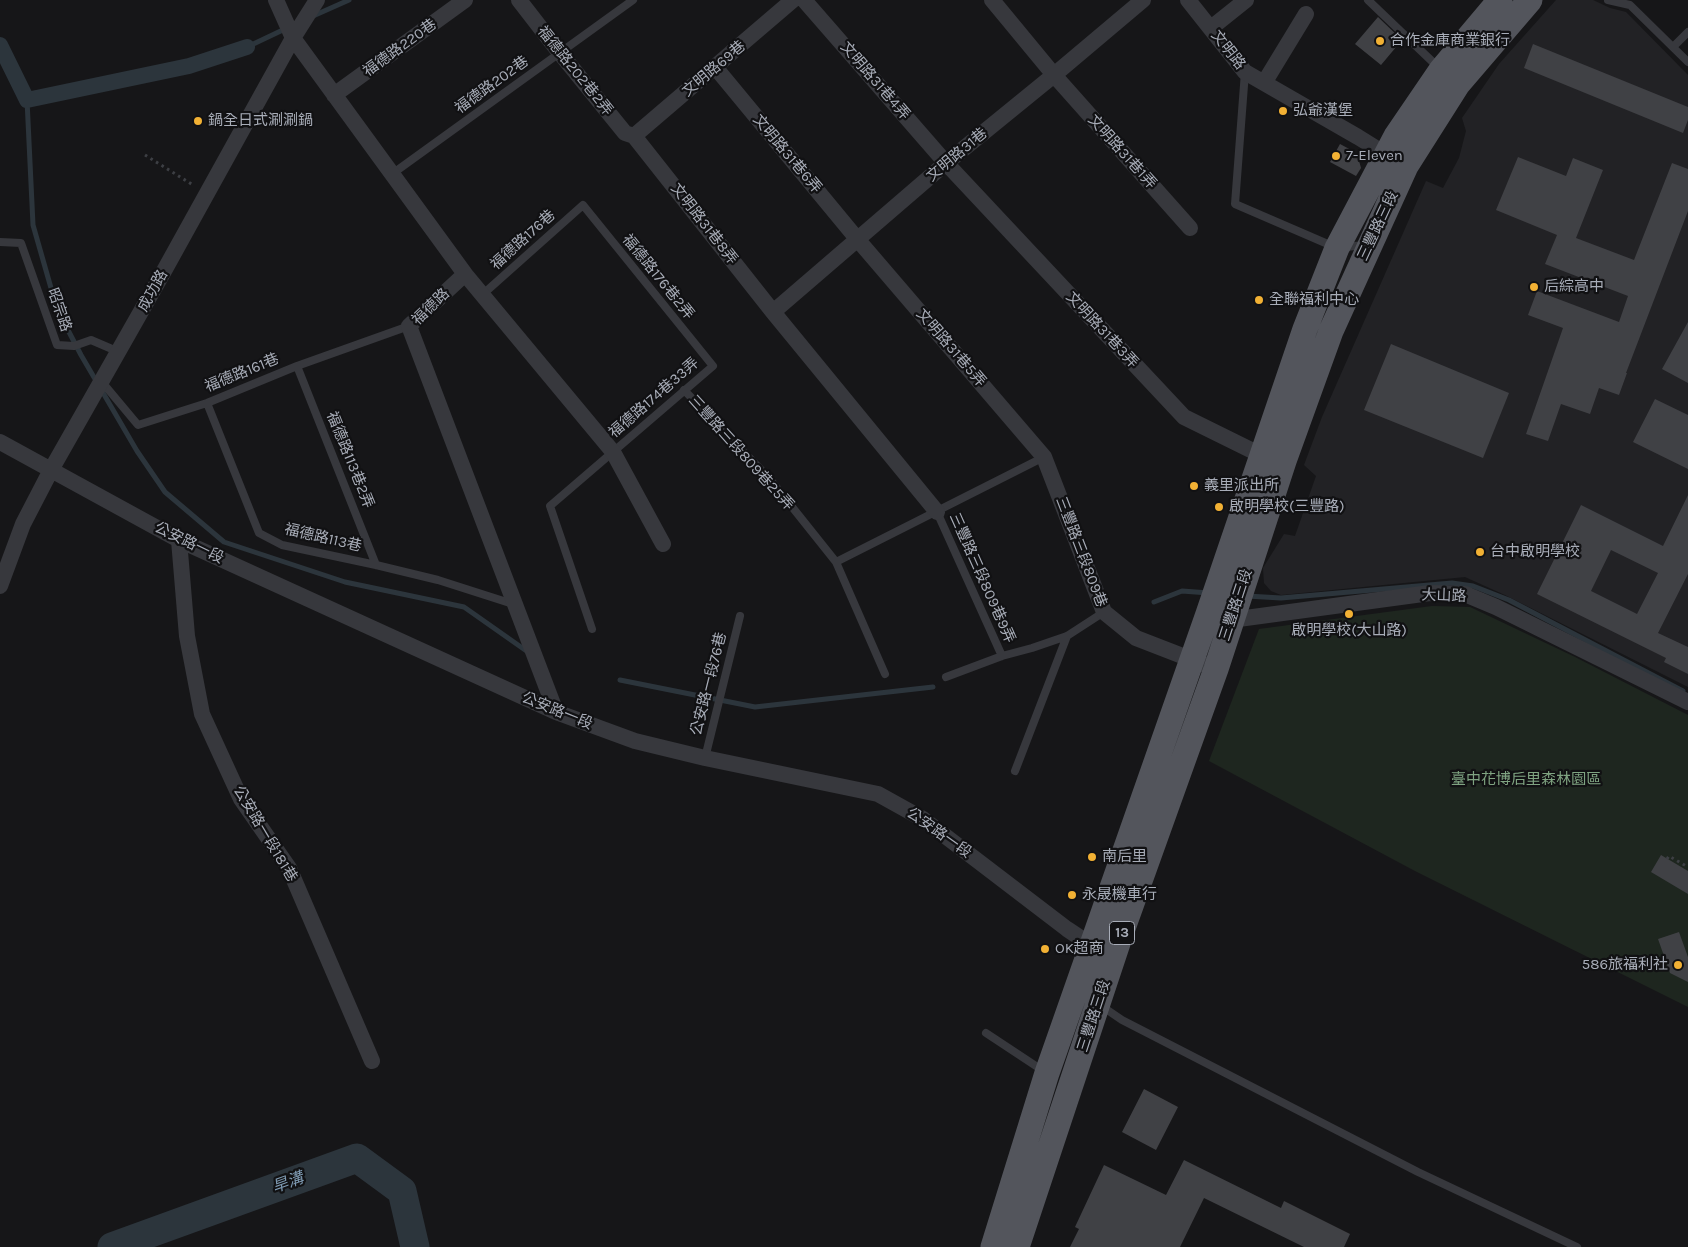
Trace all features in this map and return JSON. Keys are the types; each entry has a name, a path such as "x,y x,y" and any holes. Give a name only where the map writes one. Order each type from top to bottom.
{"main road":[{"name":"三豐路三段","path":"1017,1247 1115,953 1216,669 1220,617 1273,458 1305,329 1337,248 1395,160 1530,0"},
{"name":"三豐路三段","path":"1273,458 1370,244 1395,160 1441,70 1492,5"},
{"name":"三豐路三段","path":"993,1247 1046,1073 1192,659 1220,617"}],"street":[{"path":"276,0 293,38 465,274 613,452 663,544"},
{"name":"成功路","path":"0,586 23,524 51,470 316,0"},
{"name":"福德路220巷","path":"334,95 465,0"},
{"name":"福德路202巷2弄","path":"519,0 625,133 634,136"},
{"name":"文明路31巷4弄","path":"804,0 946,163"},
{"name":"文明路31巷1弄","path":"992,0 1054,75 1190,228"},
{"name":"文明路31巷","path":"773,312 946,163 1143,0"},
{"name":"文明路","path":"1188,0 1245,72 1395,160"},
{"path":"1211,28 1246,0"},
{"name":"文明路69巷","path":"634,136 785,5"},
{"path":"1264,83 1306,14"},
{"name":"文明路31巷6弄","path":"715,67 858,240"},
{"name":"文明路31巷8弄","path":"634,136 773,312 937,512"},
{"name":"文明路31巷3弄","path":"946,163 1184,417 1273,458"},
{"name":"文明路31巷5弄","path":"858,240 1044,457"},
{"name":"福德路","path":"465,274 409,326 556,712"},
{"name":"公安路一段","path":"0,442 179,540 556,712 635,742 878,794 923,819 1066,929 1091,945 1115,953"},
{"name":"三豐路三段809巷","path":"1044,457 1104,612 1136,638 1216,669"},
{"name":"公安路一段181巷","path":"179,540 187,636 202,714 241,799 289,868 372,1062"},
{"name":"大山路","path":"1220,617 1430,593 1465,594 1496,607 1688,702"}],"lane":[{"name":"福德路202巷","path":"392,174 633,0"},
{"path":"1368,0 1441,70"},
{"path":"1608,0 1630,5 1688,62"},
{"path":"1673,47 1688,32"},
{"path":"1245,72 1234,204 1337,248 1370,244"},
{"name":"福德路176巷","path":"482,294 583,205"},
{"name":"福德路176巷2弄","path":"583,205 713,366"},
{"name":"昭宗路","path":"0,242 21,242 57,345 74,346 91,340 118,352"},
{"name":"福德路161巷","path":"102,382 138,425 207,403 298,366 409,326"},
{"name":"福德路113巷2弄","path":"298,366 376,564"},
{"name":"福德路174巷33弄","path":"592,629 550,506 713,366"},
{"name":"三豐路三段809巷25弄","path":"684,390 769,478 836,562 885,674"},
{"name":"福德路113巷","path":"207,403 259,533 282,545 376,564 438,580 516,606"},
{"path":"836,562 1044,457"},
{"name":"三豐路三段809巷9弄","path":"937,512 1002,656"},
{"name":"三豐路三段809巷9弄","path":"946,677 1002,656 1067,636 1104,612"},
{"name":"公安路一段76巷","path":"705,758 740,616"},
{"path":"1015,771 1067,636"},
{"path":"1099,1004 1122,1020 1418,1172 1578,1247"},
{"path":"986,1033 1046,1073"}],"path":[{"path":"145,155 207,194"},
{"path":"1667,859 1669,856 1688,867"}],"shaded area":[{"name":"后綜高中","path":"1556,0 1593,0 1610,8 1626,12 1688,75 1688,687 1505,595 1465,577 1281,595 1271,591 1264,583 1263,568 1284,534 1295,536 1316,476 1304,465 1322,417 1426,181 1443,188 1459,158 1466,131 1462,118 1499,64"}],"green space":[{"name":"臺中花博后里森林園區","path":"1432,606 1470,607 1575,657 1688,715 1688,1007 1415,871 1209,761 1259,629"}],"building":[{"name":"合作金庫商業銀行","path":"1378,17 1402,40 1381,65 1355,44"},
{"path":"1533,44 1688,107 1688,120 1683,133 1524,68"},
{"path":"1340,144 1353,151 1358,157 1361,168 1356,176 1330,162"},
{"path":"1518,157 1566,176 1573,158 1603,170 1576,238 1634,260 1672,163 1688,169 1688,211 1619,395 1599,388 1590,414 1561,404 1548,441 1526,434 1563,328 1528,315 1537,291 1619,322 1628,296 1545,264 1557,235 1496,210"},
{"path":"1688,322 1688,383 1662,369"},
{"path":"1391,344 1509,393 1483,458 1364,410"},
{"path":"1655,399 1688,415 1688,469 1633,442"},
{"path":"1688,495 1688,574 1658,633 1688,647 1688,674 1664,662 1666,658 1537,594 1581,505 1663,546","holes":["1611,550 1658,573 1637,614 1591,591"]},
{"path":"1661,855 1688,871 1688,894 1651,872"},
{"name":"586旅福利社","path":"1679,932 1688,957 1688,982 1670,973 1658,939"},
{"path":"1144,1089 1178,1107 1156,1150 1122,1132"},
{"path":"1184,1160 1281,1208 1284,1201 1350,1234 1344,1247 1304,1247 1204,1198 1180,1247 1070,1247 1079,1229 1075,1227 1104,1165 1166,1195"}],"waterway":[{"path":"313,16 349,0"},
{"path":"247,47 287,28"},
{"path":"0,45 27,100 189,66 247,47"},
{"path":"27,100 33,225 57,309 81,355 137,451 165,492 224,542 345,582 464,607 528,652"},
{"path":"1247,596 1281,598 1452,583 1473,586 1509,600 1683,691"},
{"path":"1154,602 1182,591 1209,593"},
{"path":"620,680 755,707 933,687"},
{"name":"旱溝","path":"112,1247 357,1158 402,1191 415,1247"}],"place":[{"name":"合作金庫商業銀行","path":"1380,41"},
{"name":"弘爺漢堡","path":"1283,111"},
{"name":"鍋全日式涮涮鍋","path":"198,121"},
{"name":"7-Eleven","path":"1336,156"},
{"name":"后綜高中","path":"1534,287"},
{"name":"全聯福利中心","path":"1259,300"},
{"name":"義里派出所","path":"1194,486"},
{"name":"啟明學校(三豐路)","path":"1219,507"},
{"name":"台中啟明學校","path":"1480,552"},
{"name":"啟明學校(大山路)","path":"1349,614"},
{"name":"南后里","path":"1092,857"},
{"name":"永晟機車行","path":"1072,895"},
{"name":"OK超商","path":"1045,949"},
{"name":"586旅福利社","path":"1678,965"}]}
